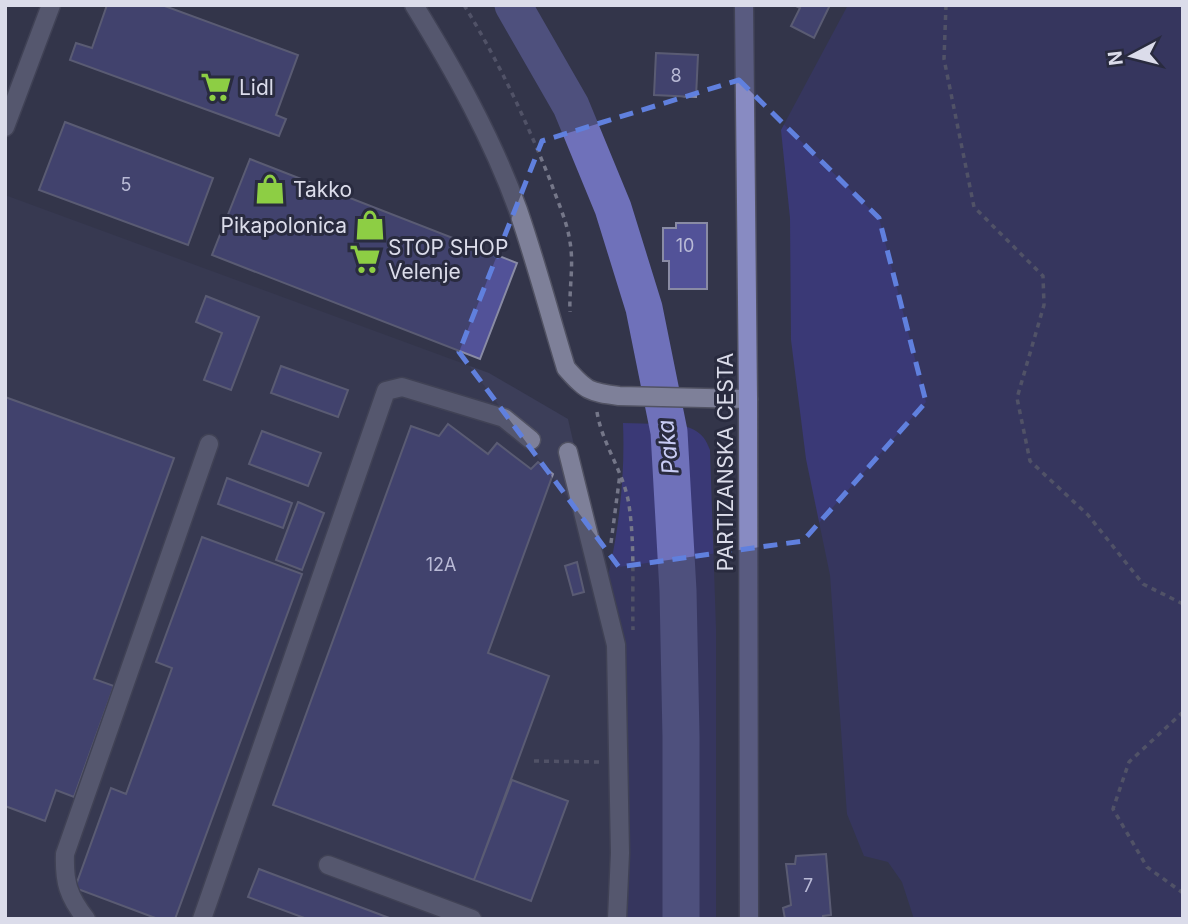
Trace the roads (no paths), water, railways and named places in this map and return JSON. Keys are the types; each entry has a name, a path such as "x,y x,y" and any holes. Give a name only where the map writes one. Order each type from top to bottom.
{"main road":[{"name":"PARTIZANSKA CESTA","path":"744,5 749,919"}],"street":[{"path":"5,128 51,5"},
{"path":"414,5 452,68 485,134 517,208 566,368 583,388 619,396 748,399"},
{"path":"200,916 386,391 402,387 504,418 531,440"},
{"path":"86,919 74,904 64,878 65,854 209,444"},
{"path":"568,452 616,645 620,853 617,919"},
{"path":"328,865 472,919"}],"waterway":[{"name":"Paka","path":"513,5 571,106 613,208 644,308 669,432 678,591 681,919"}],"place":[{"name":"Lidl","path":"216,87"},
{"name":"Takko","path":"270,189"},
{"name":"Pikapolonica","path":"370,225"},
{"name":"STOP SHOP Velenje","path":"365,259"}]}
